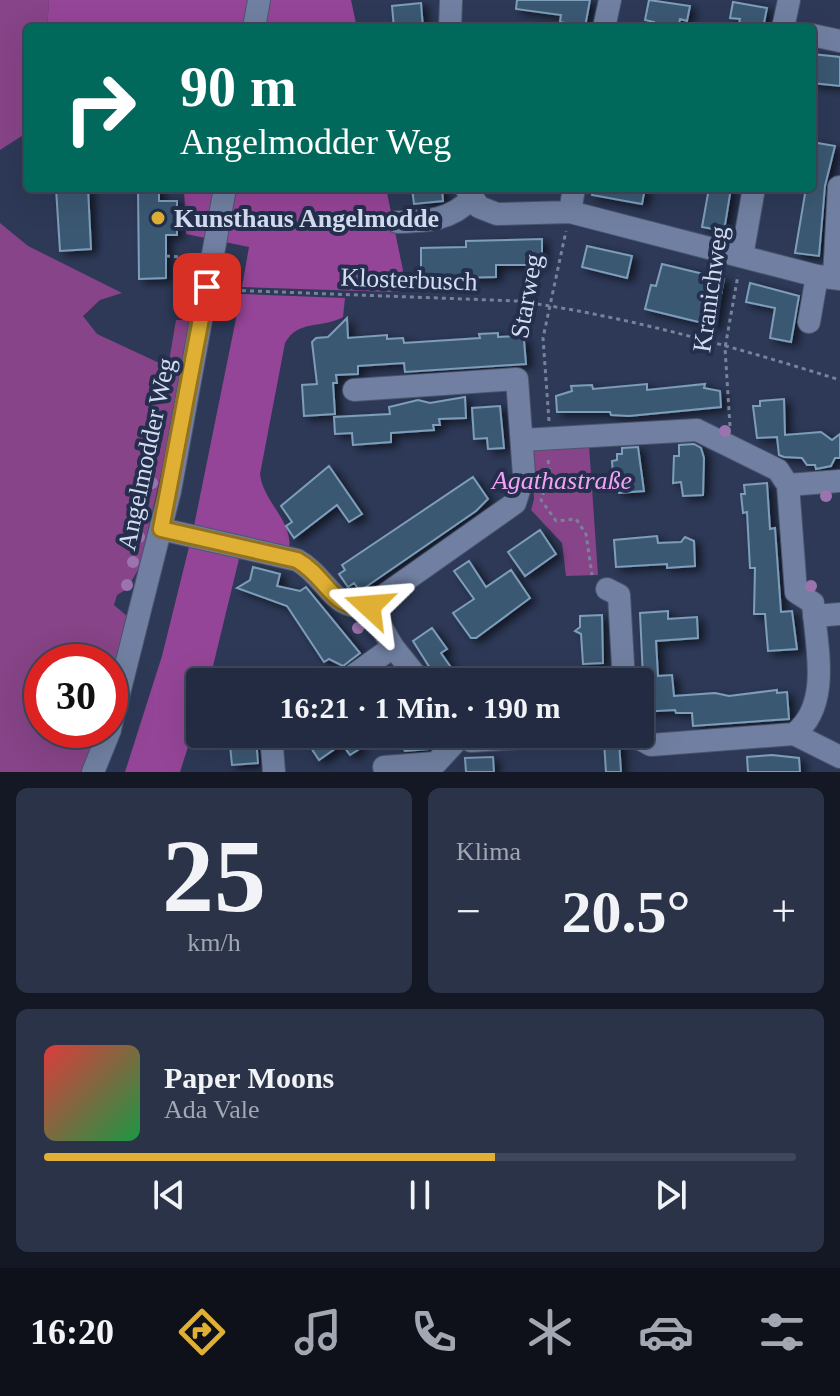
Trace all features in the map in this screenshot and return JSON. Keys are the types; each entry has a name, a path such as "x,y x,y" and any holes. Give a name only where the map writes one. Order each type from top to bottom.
{"street":[{"path":"255,24 259,0"},
{"path":"450,24 451,0"},
{"path":"605,24 610,0"},
{"path":"784,24 789,0"},
{"path":"816,36 840,41"},
{"path":"809,322 830,278 839,187"},
{"name":"Angelmodder Weg","path":"128,659 161,529 198,286 224,192"},
{"path":"573,192 570,212 830,278"},
{"name":"Kranichweg","path":"742,256 753,192"},
{"name":"Starweg","path":"397,222 445,217 458,212 468,194 497,214 570,212"},
{"path":"161,529 297,560 316,570 343,604 356,608 369,606 515,503 523,485 517,379 354,390"},
{"path":"522,440 697,430 778,470 788,485 796,592 813,603 814,616 818,692 804,727 794,734 654,745"},
{"path":"788,485 840,481"},
{"path":"607,589 619,595 623,668"},
{"path":"369,606 393,647 410,668"},
{"path":"814,616 840,614"},
{"path":"364,668 393,647"},
{"path":"794,734 840,757"},
{"name":"Angelmodder Weg","path":"93,772 103,748"},
{"path":"272,748 274,772"},
{"path":"384,767 436,763 448,748"}],"path":[{"name":"Starweg","path":"551,438 543,338 570,212"},
{"path":"166,256 180,257 198,286"},
{"name":"Kranichweg","path":"731,446 725,348 742,256"},
{"name":"Klosterbusch","path":"198,286 551,306 621,318 840,380"},
{"path":"551,438 547,449 550,472 541,500 556,521 576,519 586,534 592,575 607,589"}],"green space":[{"path":"0,0 49,0 47,24 24,24 24,135 0,150"},
{"path":"0,223 28,246 122,293 100,300 83,316 97,334 168,367 176,320 190,320 172,427 139,568 127,589 117,595 114,605 127,616 122,644 24,644 24,748 93,748 83,772 0,772"},
{"name":"Agathastraße","path":"589,445 598,575 566,576 562,543 531,510 534,499 531,450"}],"shaded area":[{"path":"49,0 351,0 356,24 47,24"},
{"path":"184,192 387,192 405,280 410,289 393,292 242,287 249,247 186,234"},
{"path":"241,294 345,298 343,317 297,330 285,343 260,474 266,494 287,530 289,549 194,526"},
{"path":"190,543 240,555 212,668 186,668 188,748 180,772 125,772 162,656"}],"building":[{"path":"517,0 590,0 586,24 560,22 561,15 516,9"},
{"path":"649,0 690,6 687,21 680,19 679,24 654,24 645,20"},
{"path":"733,2 767,8 764,24 739,24 740,19 730,18"},
{"path":"421,3 423,24 394,24 392,6"},
{"path":"816,54 840,57 840,86 816,83"},
{"path":"816,143 835,146 825,186 819,256 795,253 805,192 816,192"},
{"path":"56,192 88,192 91,249 60,251"},
{"name":"Kunsthaus Angelmodde","path":"138,192 159,192 159,201 177,201 177,235 166,235 166,278 139,279"},
{"path":"412,192 442,192 443,201 414,204"},
{"path":"592,192 644,192 642,204 592,195"},
{"path":"708,192 730,192 724,231 702,227"},
{"path":"542,239 542,265 496,265 496,277 421,279 421,248 466,247 466,241"},
{"path":"587,246 632,256 627,278 582,267"},
{"path":"662,264 724,279 715,326 645,309 651,285 656,286"},
{"path":"750,283 799,296 791,342 770,338 775,308 746,302"},
{"path":"347,318 348,338 387,335 387,339 403,338 404,343 480,338 479,334 518,336 524,340 526,364 405,372 404,363 358,366 358,374 336,375 337,383 333,383 335,414 304,416 302,385 317,384 312,342 316,338 328,337"},
{"path":"647,384 647,390 705,384 704,388 720,391 721,407 629,416 611,415 610,412 557,412 556,396 572,391 571,386 592,385 593,389"},
{"path":"465,397 466,418 439,419 440,425 433,425 434,430 391,433 391,442 353,445 352,433 335,434 334,417 390,414 389,407 418,400 430,403"},
{"path":"784,399 785,435 821,432 832,440 840,434 840,458 835,458 831,466 816,469 815,465 807,465 802,458 784,457 779,455 777,437 757,438 753,406 760,406 760,401"},
{"path":"500,406 504,448 488,449 487,438 474,439 472,408"},
{"path":"694,444 701,448 704,458 703,495 683,496 681,482 673,483 674,456 679,456 679,445"},
{"path":"638,447 644,491 619,493 619,487 614,487 612,461 617,460 617,454 622,454 622,448"},
{"path":"329,466 362,514 349,522 337,505 294,538 286,526 292,522 281,506"},
{"path":"473,477 488,499 476,511 360,591 354,583 348,587 339,574 345,570 342,565"},
{"path":"767,483 770,529 775,528 781,612 792,611 797,649 768,651 765,614 754,614 755,568 750,568 747,512 743,513 741,494 745,494 744,485"},
{"path":"540,530 556,554 525,576 508,552"},
{"path":"657,536 658,543 681,542 685,537 694,541 695,566 616,567 614,540"},
{"path":"469,561 486,587 511,570 530,598 476,638 471,638 453,613 474,599 454,571"},
{"path":"253,567 280,574 277,586 300,591 306,587 360,653 343,666 329,659 324,662 287,606 237,588 250,580"},
{"path":"668,611 668,619 697,617 698,638 656,641 658,676 672,675 674,696 787,692 789,719 693,726 692,713 654,711 654,668 643,668 640,613"},
{"path":"602,615 603,663 583,664 581,634 575,631 580,627 580,616"},
{"path":"432,628 447,649 441,653 450,666 430,668 413,641"},
{"path":"230,748 257,748 258,763 232,765"},
{"path":"311,748 336,748 319,760"},
{"path":"345,748 361,748 350,755"},
{"path":"403,748 430,748 429,749 405,751"},
{"path":"604,748 619,748 621,772 606,772"},
{"path":"772,755 799,758 800,772 748,772 747,757"},
{"path":"493,757 494,772 466,772 465,758"}],"place":[{"name":"Kunsthaus Angelmodde","path":"158,218"}],"route":[{"path":"207,287 161,529 297,560 316,570 343,604 356,608 369,606"}]}
